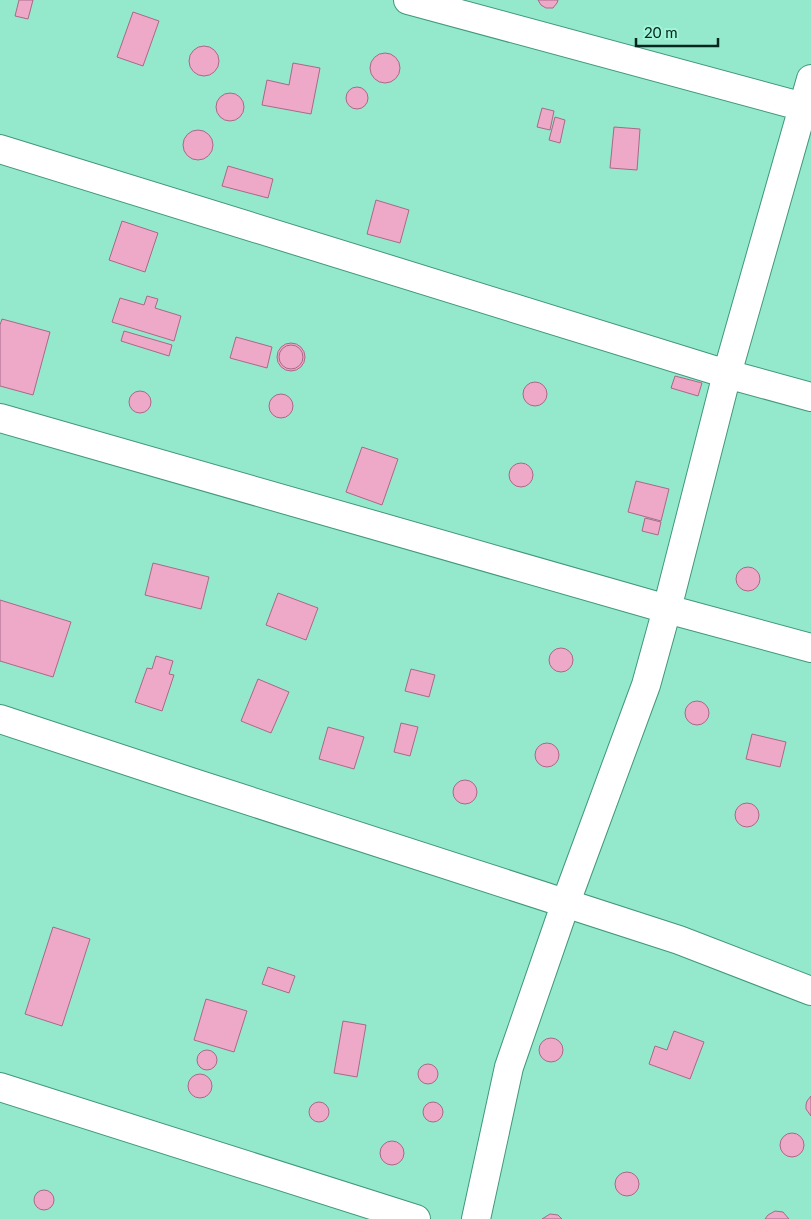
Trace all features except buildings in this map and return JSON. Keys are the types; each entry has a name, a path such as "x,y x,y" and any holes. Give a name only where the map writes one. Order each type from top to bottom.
{"street":[{"path":"408,0 807,108"},
{"path":"476,1219 509,1067 566,902 646,685 728,374 807,108 811,79"},
{"path":"0,149 728,374 811,397"},
{"path":"0,418 667,609 811,648"},
{"path":"0,719 566,902 679,940 811,991"},
{"path":"0,1087 416,1219"}]}
